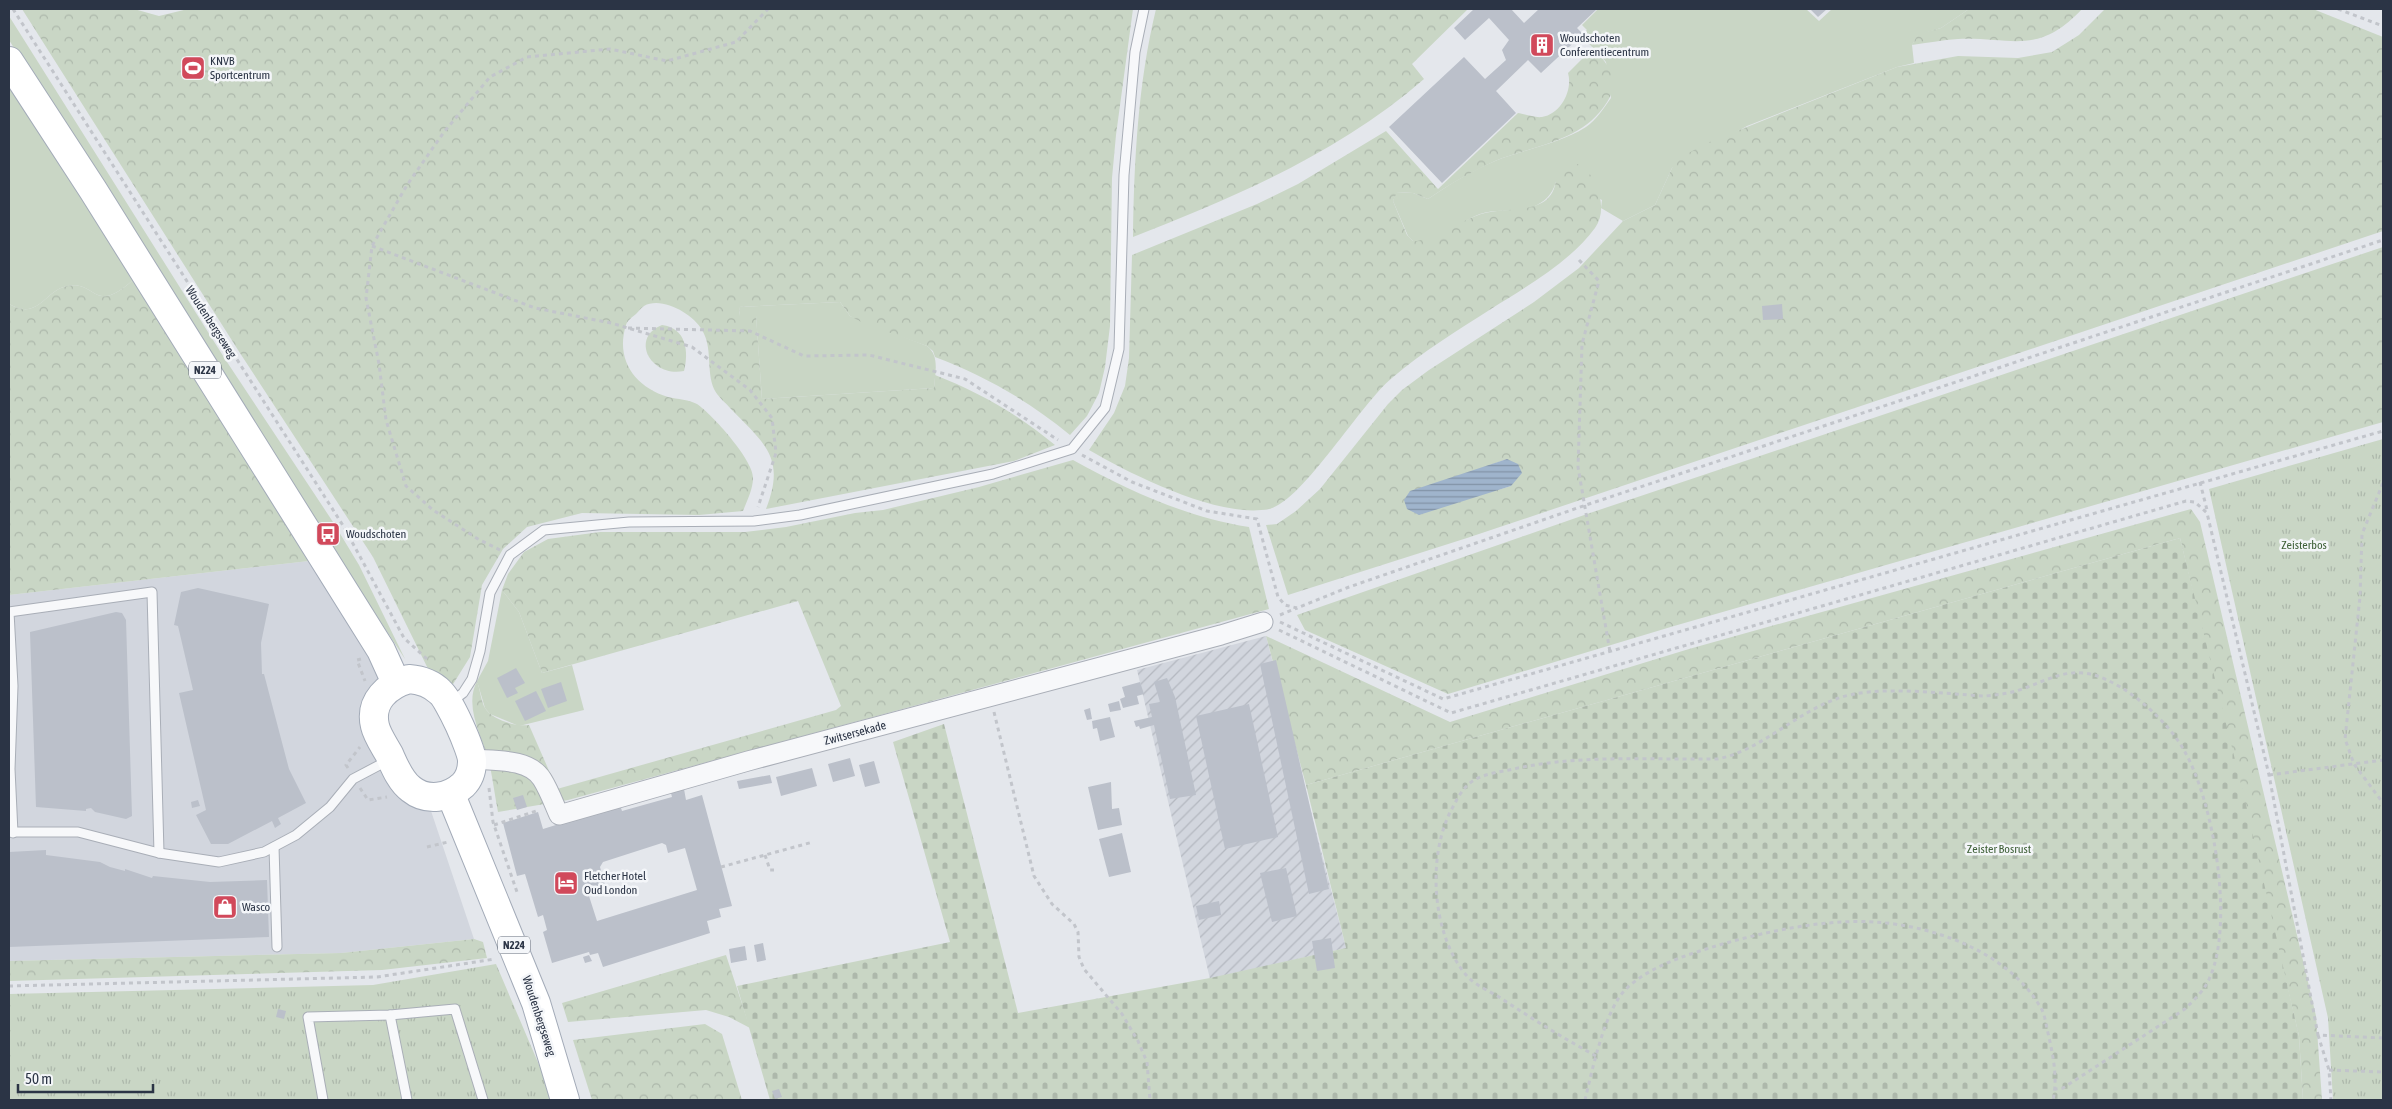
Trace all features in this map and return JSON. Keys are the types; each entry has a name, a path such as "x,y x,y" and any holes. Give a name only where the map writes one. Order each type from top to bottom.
{"main road":[{"name":"N224","path":"9,61 93,190 381,650 396,683"},
{"path":"409,679 419,680 431,685 450,703 479,759 465,782 451,795 435,798 411,790 402,779 375,726 375,715 384,691 396,683 409,679"},
{"name":"Woudenbergseweg","path":"451,795 536,1003 565,1100"}],"street":[{"name":"Zwitsersekade","path":"559,815 748,761 1221,635 1263,622"},
{"path":"479,759 506,760 524,766 537,774 542,778 559,815"}],"lane":[{"path":"450,703 463,693 472,679 480,651 490,594 510,555 544,530 630,522 754,521 800,515 993,474 1072,449 1105,408 1119,349 1124,175 1135,52 1144,9"},
{"path":"159,853 152,592 9,612 13,686 10,769 11,832 78,832 159,853 219,862 264,852 296,835 330,807 353,779 391,759"},
{"path":"274,847 277,947"},
{"path":"323,1100 308,1017 390,1015 455,1009 483,1100"},
{"path":"390,1015 407,1100"}],"path":[{"name":"Woudenbergseweg","path":"13,9 344,527 404,638"},
{"path":"510,555 478,539 433,510 406,486 386,420 379,364 366,298 372,246 407,185 439,140 490,77 527,57 610,49 668,61 736,42 768,9"},
{"path":"2338,9 2383,26"},
{"path":"2383,240 1586,505 1348,587 1272,618 1443,699 2200,482 2383,432"},
{"path":"372,246 535,308 628,328 692,347 750,390 772,418 776,453 754,521"},
{"path":"1579,260 1599,281 1582,344 1578,467 1610,652"},
{"path":"628,328 750,330 804,356 869,354 965,379 1072,449 1132,482 1207,511 1257,519 1278,597 1285,605 1298,608"},
{"path":"2200,482 2270,775 2318,1035 2330,1070 2331,1100"},
{"path":"2383,483 2362,534 2360,597 2344,739 2354,764 2383,804"},
{"path":"1263,622 1451,713 2186,501 2195,502 2208,513"},
{"path":"1596,1056 1566,1040 1469,978 1452,955 1443,927 1436,891 1437,846 1449,812 1459,796 1475,779 1520,767 1563,761 1722,758 1738,752 1818,706 1858,693 1985,696 2005,694 2063,673 2077,672 2094,675 2114,683 2134,696 2172,734 2186,752 2204,798 2212,832 2220,888 2221,929 2217,957 2210,978 2199,995 2184,1009 2063,1088 2056,1089"},
{"path":"990,697 1034,876 1052,904 1074,924 1078,932 1079,957 1084,969 1122,1014 1138,1041 1147,1062 1150,1100"},
{"path":"479,759 494,825 521,904"},
{"path":"2270,775 2383,760"},
{"path":"494,825 538,810 559,815"},
{"path":"427,847 448,842"},
{"path":"722,867 813,842"},
{"path":"765,855 770,870 774,870"},
{"path":"1584,1100 1596,1056 1612,1010 1626,988 1660,966 1742,939 1803,927 1875,922 1911,927 1954,940 1992,959 2021,981 2042,1009 2050,1043 2056,1089 2053,1100"},
{"path":"9,986 377,977 475,963 517,953"},
{"path":"2318,1035 2383,1038"},
{"path":"2330,1070 2383,1072"}],"shaded area":[{"path":"309,561 385,680 370,710 428,802 474,939 341,953 9,961 9,595"},
{"path":"1266,636 1346,948 1210,979 1137,670"}],"green space":[{"path":"22,9 134,9 159,16 188,9 1133,9 1112,178 1110,326 1105,367 1099,393 1087,416 1070,435 1039,411 1006,390 971,372 935,357 933,351 927,346 863,323 850,316 840,302 739,307 740,316 756,315 762,399 934,388 935,375 998,405 1055,445 1014,461 766,509 772,491 773,464 769,453 754,432 715,392 710,375 709,352 702,330 692,318 676,308 659,303 644,306 627,322 623,338 623,350 630,370 637,379 656,392 697,404 731,438 747,461 753,478 751,491 743,511 699,515 582,513 527,527 503,549 482,585 470,657 450,689 435,683 373,557 238,350"},
{"path":"1156,9 1468,9 1412,64 1424,79 1357,129 1322,151 1248,189 1133,237 1138,122 1145,65"},
{"path":"1598,9 1806,9 1819,21 1832,9 1969,9 1941,28 1918,35 1912,45 1914,63 1897,67 1747,126 1672,168 1655,205 1623,221 1601,208 1602,200 1557,178 1550,194 1537,205 1530,208 1480,214 1430,239 1413,241 1408,236 1393,201 1396,192 1413,193 1428,199 1486,165 1576,133 1590,124 1600,114 1611,98 1606,62 1581,35 1587,30 1582,25"},
{"path":"1969,9 2082,9 2066,24 2038,39 2010,41 1958,39 1912,45 1918,34 1941,28"},
{"path":"2105,9 2313,9 2383,37 2383,231 1467,538 1288,595 1266,525 1277,524 1296,511 1320,489 1388,404 1402,390 1429,370 1534,302 1579,268 1623,221 1655,205 1672,168 1683,156 1707,143 1897,67 1958,56 2018,58 2052,52 2079,35","holes":["1507,459 1511,486 1498,490 1490,465"]},
{"path":"9,16 225,359 333,522 359,565 405,659 291,485 9,40"},
{"path":"1593,48 1610,69 1613,83 1612,91 1603,108 1581,129 1554,142 1486,165 1428,199 1413,193 1397,192 1393,201 1407,235 1413,241 1417,241 1434,236 1481,214 1531,207 1542,203 1550,196 1555,185 1556,169 1578,164 1587,170 1600,196 1601,212 1595,228 1585,241 1547,273 1440,342 1392,378 1379,390 1315,471 1283,502 1269,509 1226,508 1177,493 1128,471 1089,450 1114,413 1125,386 1129,358 1132,255 1257,204 1298,184 1386,131 1438,189 1518,113 1542,117 1555,111 1567,94 1569,87 1568,73"},
{"path":"9,83 133,280 120,290 110,295 102,296 77,285 67,286 52,293 34,307 27,309 9,304"},
{"path":"2383,247 2383,422 1674,626 1448,694 1305,630 1297,615 1590,513"},
{"path":"133,280 309,561 9,595 9,304 27,309 41,303 59,289 77,285 102,296 110,295"},
{"path":"840,302 850,316 927,346 934,355 935,360 934,388 762,399 756,316 740,316 739,307"},
{"path":"662,325 676,331 684,342 686,356 684,371 672,372 662,369 648,356 647,339 652,331"},
{"name":"Zeisterbos","path":"2383,439 2383,1100 2333,1100 2328,1018 2209,489"},
{"path":"1073,460 1115,482 1180,510 1226,523 1249,527 1269,609 568,800 498,812 490,766 473,713 473,691 477,681 488,712 505,722 529,725 557,789 836,710 841,706 798,601 542,673 519,612 502,590 508,574 524,552 548,539 600,532 745,532 786,527 855,513 883,510 979,487"},
{"path":"2191,509 2200,522 2316,1016 2322,1100 2303,1100 2299,1036 2180,538 1306,785 1266,636 1450,722 1689,649"},
{"name":"Zeister Bosrust","path":"2180,538 2244,796 2299,1036 2303,1100 770,1100 737,986 950,942 893,742 944,724 1018,1013 1210,978 1346,948 1306,785"},
{"path":"502,590 519,612 542,673 572,665 584,710 519,726 490,714 485,708 477,681 488,661"},
{"path":"474,939 483,942 487,958 382,970 9,981 9,961 341,953"},
{"path":"726,955 750,1028 729,1017 706,1010 568,1022 562,1003"},
{"path":"496,964 554,1100 9,1100 9,994 373,985"},
{"path":"705,1024 722,1034 742,1100 592,1100 573,1040"}],"water":[{"path":"1507,459 1518,464 1522,473 1511,486 1419,515 1407,509 1404,500 1410,491"}],"building":[{"path":"1474,9 1511,9 1524,23 1539,9 1597,9 1577,28 1583,34 1541,73 1528,60 1496,91 1516,113 1442,183 1389,127 1464,57 1485,79 1506,60 1502,50 1509,40 1489,18 1465,40 1454,28"},
{"path":"1810,9 1827,9 1818,17"},
{"path":"1782,304 1783,319 1763,320 1762,306"},
{"path":"198,588 269,604 261,643 262,674 264,674 289,769 306,803 278,818 281,824 275,828 272,821 228,844 211,844 196,815 206,810 179,693 193,690 178,626 174,625 181,592"},
{"path":"116,612 122,613 126,620 132,816 126,819 95,812 91,808 86,809 86,811 36,807 30,632"},
{"path":"1276,660 1329,889 1309,894 1260,664"},
{"path":"516,668 525,683 515,688 518,693 507,698 497,678"},
{"path":"1167,678 1175,697 1196,795 1170,799 1154,725 1140,729 1139,726 1136,727 1134,721 1152,717 1149,704 1160,702 1154,682"},
{"path":"561,682 567,701 548,708 541,689"},
{"path":"1140,682 1144,694 1137,696 1139,704 1123,708 1120,699 1125,697 1122,687"},
{"path":"536,691 546,711 525,721 515,701"},
{"path":"1119,701 1121,710 1110,712 1108,704"},
{"path":"1249,704 1278,837 1225,849 1196,716"},
{"path":"1090,708 1092,719 1087,720 1084,710"},
{"path":"1110,717 1115,737 1100,741 1097,728 1093,729 1092,721"},
{"path":"850,758 855,776 833,782 828,764"},
{"path":"874,761 880,783 865,787 859,765"},
{"path":"812,768 817,786 781,796 776,777"},
{"path":"770,775 772,783 739,789 737,781"},
{"path":"1111,782 1112,809 1119,808 1122,825 1098,830 1088,787"},
{"name":"Fletcher Hotel Oud London","path":"684,789 686,800 702,795 732,906 719,909 721,917 707,921 710,933 603,967 598,953 590,955 589,952 552,963 543,932 547,930 543,915 538,917 525,874 517,876 503,823 538,812 543,829 620,805 622,811 672,797 671,793","holes":["662,843 666,845 668,853 685,848 697,890 597,921 589,896 586,896 606,889 600,867 603,862"]},
{"path":"523,795 527,807 517,810 513,798"},
{"path":"198,800 200,806 192,808 191,802"},
{"path":"1122,833 1131,872 1109,877 1099,839"},
{"path":"46,850 46,855 100,862 110,867 125,871 125,869 152,878 153,876 210,882 267,880 269,937 9,947 9,852"},
{"path":"1286,868 1297,916 1272,922 1260,873"},
{"path":"1219,901 1221,915 1199,920 1196,906"},
{"path":"1331,938 1335,968 1317,971 1312,941"},
{"path":"763,943 766,960 757,962 754,945"},
{"path":"745,946 747,960 731,963 729,949"},
{"path":"589,955 592,961 585,963 583,957"},
{"path":"278,1009 286,1011 284,1019 276,1017"},
{"path":"779,1089 782,1097 775,1099 772,1091"}],"place":[{"name":"Woudschoten Conferentiecentrum","path":"1542,45"},
{"name":"KNVB Sportcentrum","path":"193,68"},
{"name":"Woudschoten","path":"328,534"},
{"name":"Fletcher Hotel Oud London","path":"566,883"},
{"name":"Wasco","path":"225,907"}]}
